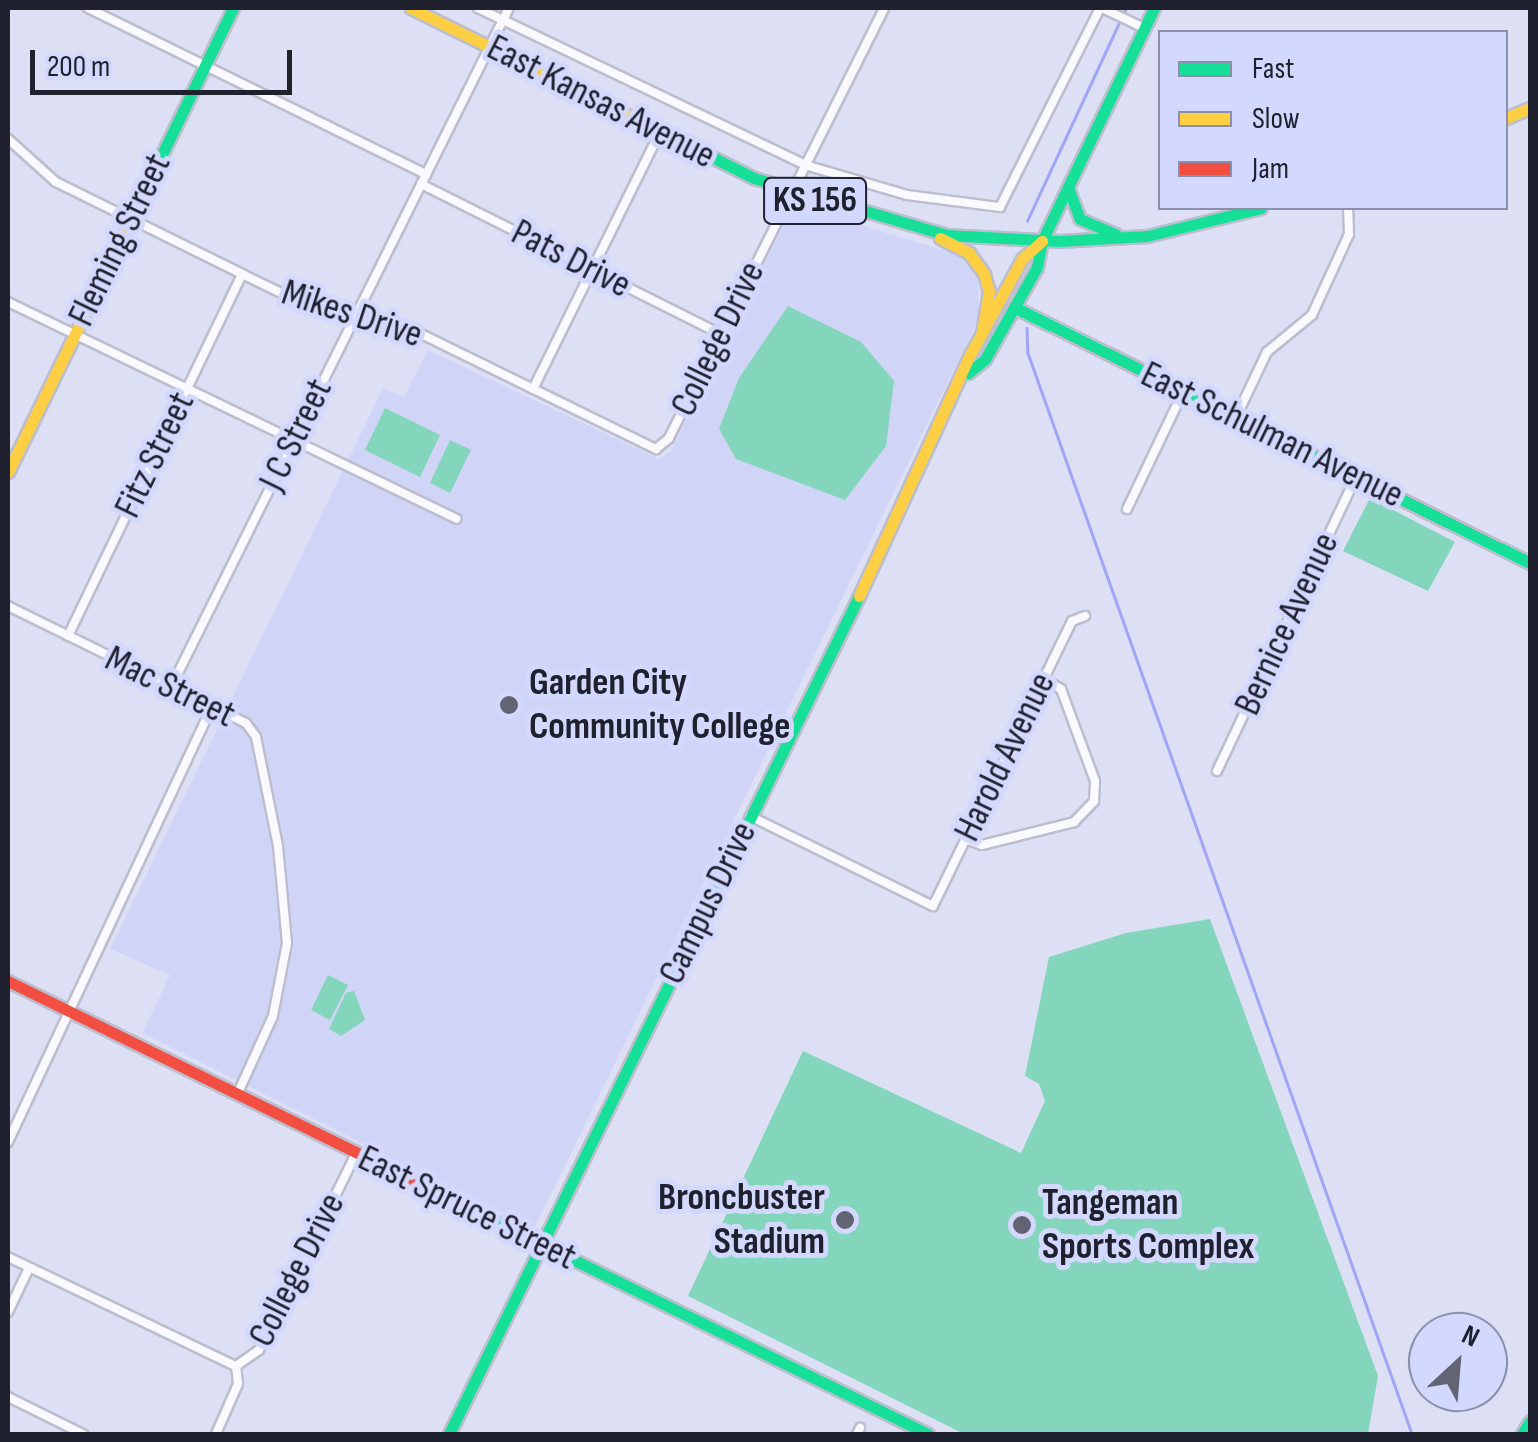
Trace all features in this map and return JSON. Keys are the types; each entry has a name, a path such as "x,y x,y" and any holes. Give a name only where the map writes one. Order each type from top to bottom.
{"main road":[{"name":"Fleming Street","path":"8,472 12,451 73,337 232,8"},
{"name":"East Kansas Avenue","path":"412,8 660,132 792,192 924,230 1042,241 1126,237 1252,210"},
{"name":"Campus Drive","path":"968,372 984,359 1037,267 1042,241 1138,25 1154,8"},
{"path":"1068,188 1080,219 1126,237"},
{"path":"924,230 969,253 984,274 989,291 982,333"},
{"name":"Campus Drive","path":"449,1434 968,372 982,333 1022,259 1042,241"},
{"name":"East Schulman Avenue","path":"1014,307 1530,563"},
{"name":"East Spruce Street","path":"8,981 902,1429 928,1434"},
{"path":"1522,1434 1530,1421"}],"street":[{"name":"Pats Drive","path":"88,8 721,334"},
{"path":"478,8 805,165 907,195 1007,203 1101,8 1138,25"},
{"name":"J C Street","path":"171,687 509,8"},
{"name":"College Drive","path":"653,448 669,438 884,8"},
{"path":"533,389 660,132"},
{"name":"Mikes Drive","path":"8,139 56,182 300,302 413,330 653,448"},
{"path":"1236,416 1266,352 1312,316 1350,234 1348,210"},
{"name":"Fitz Street","path":"68,636 242,274"},
{"path":"8,302 186,392 456,519"},
{"path":"1127,509 1184,390"},
{"name":"Bernice Avenue","path":"1217,771 1356,477"},
{"name":"Mac Street","path":"8,606 246,723 256,737 286,908 285,962 273,1016 237,1094"},
{"name":"Harold Avenue","path":"750,816 933,906 1072,621 1085,616"},
{"path":"965,839 982,845 1074,822 1094,800 1095,781 1060,689 1044,678"},
{"path":"8,1142 212,707"},
{"path":"8,1118 17,1122"},
{"name":"College Drive","path":"216,1434 235,1396 236,1366 259,1350 356,1154"},
{"path":"8,1257 236,1366"},
{"path":"8,1312 30,1268"},
{"path":"8,1397 82,1434"}],"shaded area":[{"name":"Garden City Community College","path":"794,205 960,255 978,280 979,318 534,1229 142,1033 170,975 110,949 383,388 404,397 428,350 659,459 671,451"}],"green space":[{"path":"788,306 861,342 894,381 886,446 845,500 736,459 719,429 739,378"},
{"path":"385,408 440,435 420,477 365,450"},
{"path":"450,440 471,450 450,493 430,483"},
{"path":"1370,498 1455,542 1428,591 1343,551"},
{"name":"Tangeman Sports Complex","path":"1210,919 1378,1376 1368,1434 964,1434 688,1296 803,1051 1021,1153 1045,1101 1039,1084 1025,1076 1049,957 1126,933"},
{"path":"328,975 348,985 330,1020 311,1010"},
{"path":"354,991 365,1020 341,1036 329,1029 346,993"}],"waterway":[{"path":"1027,221 1126,8"},
{"path":"1027,328 1028,353 1412,1434"}],"traffic: fast":[{"path":"149,181 233,8"},
{"path":"968,373 985,359 1037,267 1042,241 1154,8"},
{"path":"698,150 754,178 946,235 1059,241 1147,236 1253,210"},
{"path":"1068,188 1080,219 1116,234"},
{"path":"1014,307 1530,563"},
{"path":"449,1434 859,596"},
{"path":"428,1188 928,1434"},
{"path":"1522,1434 1530,1421"}],"traffic: slow":[{"path":"411,8 698,150"},
{"path":"1508,117 1530,108"},
{"path":"8,472 149,181"},
{"path":"940,238 969,253 984,274 989,291 982,333"},
{"path":"859,596 971,353 1022,259 1042,241"}],"traffic: jam":[{"path":"8,981 428,1188"}],"place":[{"name":"Garden City Community College","path":"509,705"},
{"name":"Broncbuster Stadium","path":"845,1220"},
{"name":"Tangeman Sports Complex","path":"1022,1225"}]}
